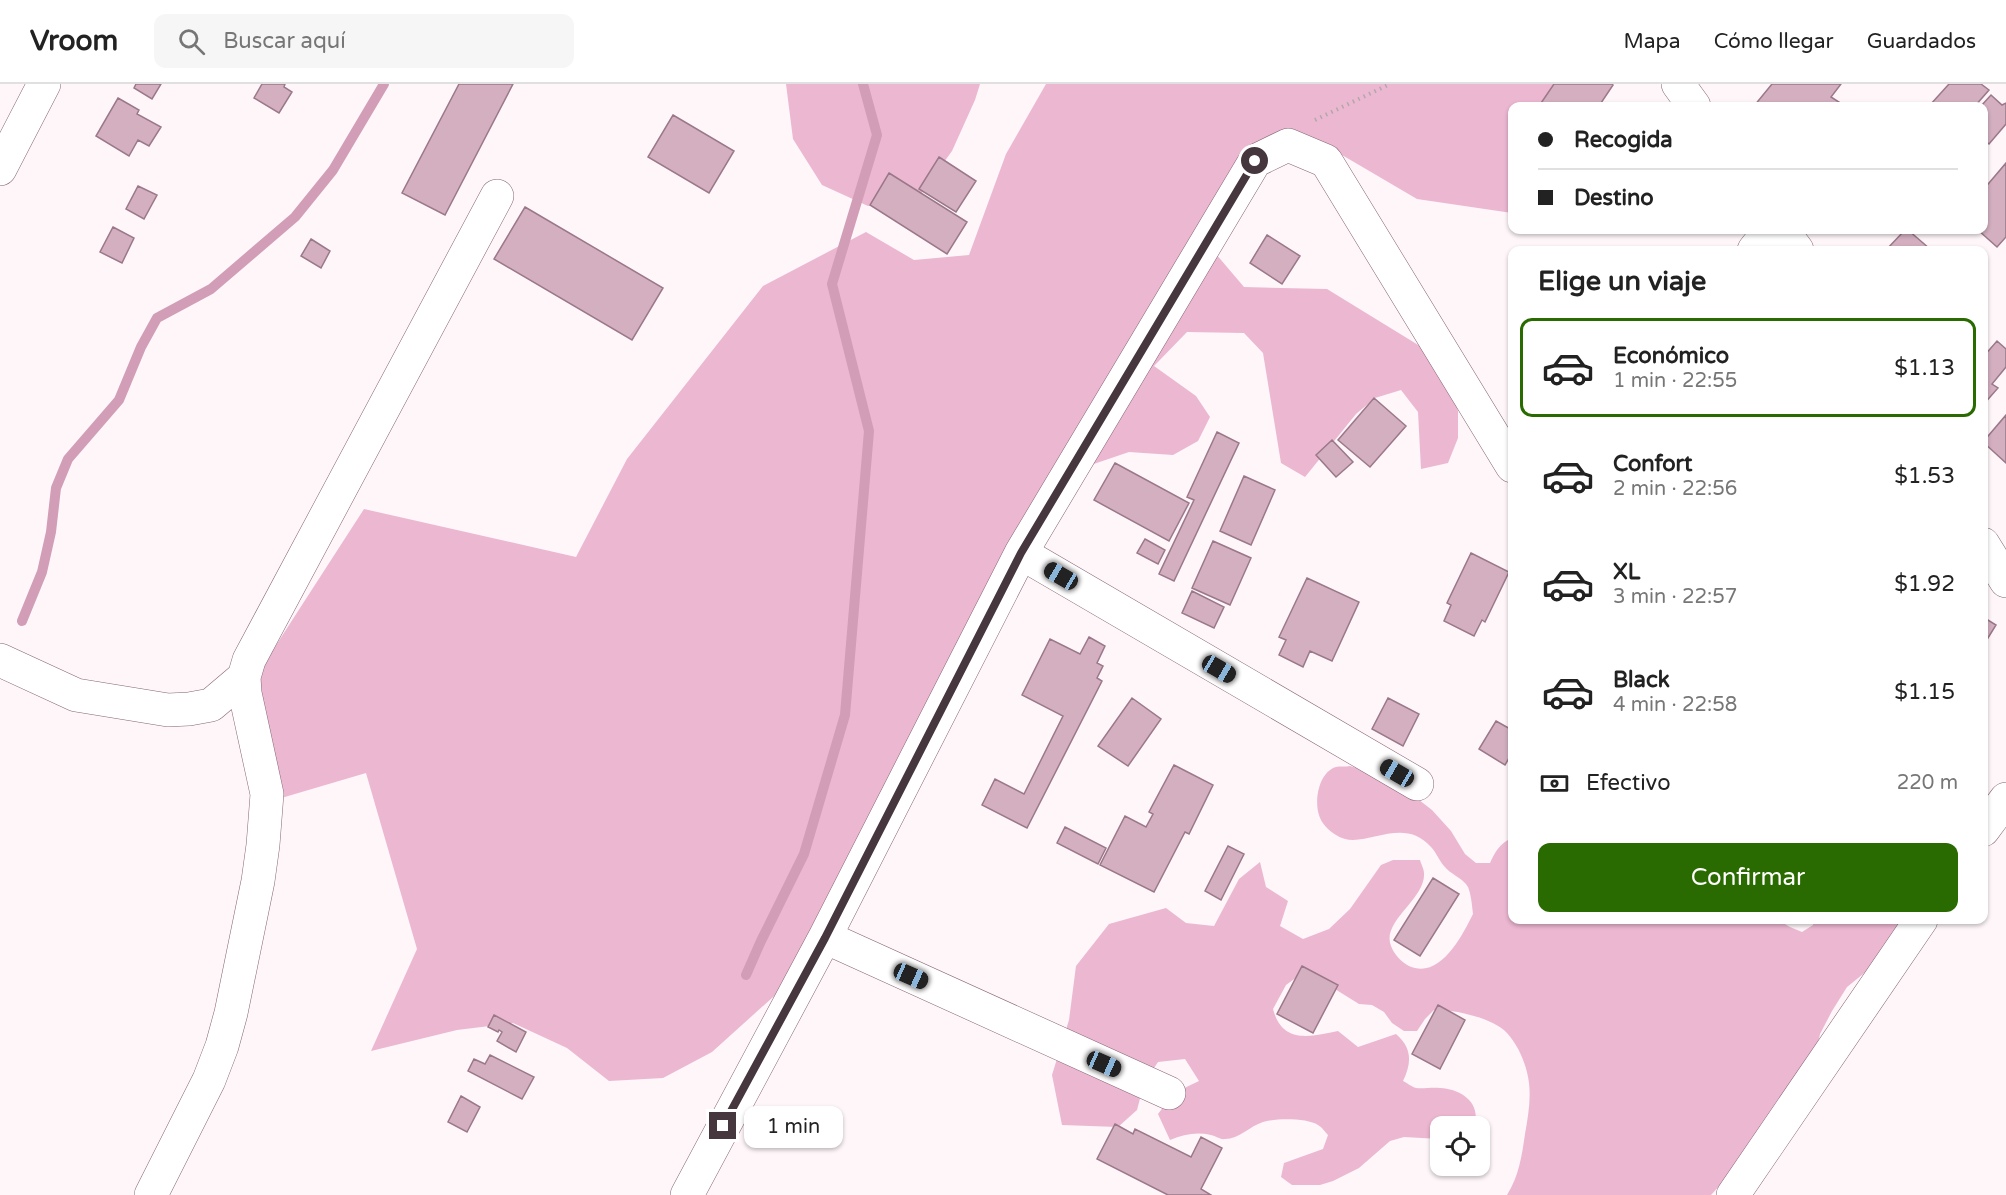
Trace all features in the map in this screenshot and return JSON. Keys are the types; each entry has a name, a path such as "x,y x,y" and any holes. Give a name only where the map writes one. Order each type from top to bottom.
{"street":[{"path":"0,169 44,84"},
{"path":"1678,84 1691,102"},
{"path":"687,1195 825,938 1021,553 1255,161 1288,145 1326,161 1508,459"},
{"path":"151,1195 209,1080 222,1046 258,881 267,794 245,693 244,677 249,660 498,196"},
{"path":"1757,246 1767,234"},
{"path":"1988,552 2006,581"},
{"path":"1021,553 1417,784"},
{"path":"0,660 76,695 168,710 211,705 244,677"},
{"path":"1988,823 2006,799"},
{"path":"1733,1195 1918,924"},
{"path":"825,938 1169,1093"}],"path":[{"path":"1288,145 1317,118 1390,84"}],"shaded area":[{"path":"786,84 980,84 952,151 921,194 868,206 822,185 793,139"},
{"path":"1046,84 1581,84 1579,102 1508,102 1508,212 1417,199 1325,145 1266,157 1210,247 1244,287 1327,289 1441,359 1458,411 1458,438 1448,463 1421,469 1418,412 1401,390 1375,398 1356,414 1305,477 1281,463 1263,353 1244,333 1187,332 1154,366 1196,396 1210,417 1198,441 1173,455 1129,452 1079,469 834,942 712,1052 663,1078 609,1081 567,1048 513,1023 457,1030 371,1051 417,949 366,773 261,804 249,687 364,509 576,557 627,459 763,286 866,232 914,260 969,255 1006,154"},
{"path":"1350,766 1376,774 1401,786 1432,810 1451,831 1465,854 1476,863 1490,863 1498,848 1508,840 1508,924 1785,924 1802,932 1813,924 1898,924 1868,970 1847,987 1832,1011 1820,1034 1808,1090 1711,1195 1507,1195 1521,1158 1530,1096 1524,1063 1519,1050 1507,1033 1483,1019 1442,1010 1434,1010 1417,1031 1404,1031 1392,1023 1384,1012 1372,1005 1359,1004 1322,981 1297,977 1286,985 1273,1009 1283,1028 1290,1033 1308,1036 1338,1031 1358,1047 1396,1034 1408,1050 1409,1056 1408,1068 1403,1081 1416,1088 1448,1089 1462,1094 1472,1104 1476,1116 1430,1116 1430,1138 1404,1137 1390,1141 1359,1168 1320,1185 1292,1185 1281,1177 1284,1163 1323,1149 1328,1135 1321,1127 1313,1123 1291,1119 1275,1120 1258,1124 1230,1138 1222,1139 1211,1135 1196,1134 1170,1140 1158,1114 1174,1093 1199,1081 1185,1059 1158,1062 1144,1083 1137,1110 1118,1127 1062,1125 1052,1075 1069,1020 1076,966 1109,924 1166,908 1186,923 1214,926 1239,879 1260,862 1266,887 1288,901 1280,926 1303,939 1329,929 1350,909 1381,865 1393,860 1420,860 1424,871 1423,883 1392,928 1391,946 1403,962 1420,969 1440,962 1456,944 1473,914 1466,884 1442,864 1431,847 1419,837 1407,833 1395,833 1358,840 1346,839 1333,833 1322,821 1317,802 1319,787 1325,774 1330,770"}],"building":[{"path":"136,84 161,84 152,99 134,88"},
{"path":"262,84 285,84 284,87 292,92 279,113 254,98"},
{"path":"459,84 513,84 445,215 402,193"},
{"path":"1554,84 1613,85 1602,102 1542,102"},
{"path":"1772,84 1841,84 1831,97 1839,102 1757,102"},
{"path":"1949,84 1981,84 1989,90 1978,102 1933,102"},
{"path":"1991,95 2002,105 2006,103 2006,124 1989,144 1988,102 1985,102"},
{"path":"118,98 139,110 137,114 161,127 149,146 138,140 129,156 96,136"},
{"path":"673,115 734,151 709,193 648,157"},
{"path":"939,157 976,181 956,212 919,189"},
{"path":"2006,163 2006,237 1997,247 1982,234 1988,234 1988,184"},
{"path":"889,173 967,222 947,254 870,205"},
{"path":"138,186 157,195 144,219 126,209"},
{"path":"525,207 663,288 632,340 494,259"},
{"path":"113,227 134,238 122,263 100,252"},
{"path":"1901,234 1913,234 1927,246 1890,246"},
{"path":"1267,235 1300,256 1282,284 1250,263"},
{"path":"311,239 330,251 321,268 301,256"},
{"path":"1997,341 2006,349 2006,367 1992,384 1998,388 1988,399 1988,351"},
{"path":"1374,398 1406,426 1370,467 1338,440"},
{"path":"2006,415 2006,463 1988,447 1988,436"},
{"path":"1217,432 1239,443 1174,581 1159,574 1194,500 1187,497"},
{"path":"1332,440 1353,462 1336,477 1316,455"},
{"path":"1115,463 1189,503 1169,541 1094,500"},
{"path":"1244,476 1275,490 1251,545 1220,531"},
{"path":"1145,539 1165,550 1158,564 1137,553"},
{"path":"1213,541 1251,558 1230,605 1192,588"},
{"path":"1471,553 1508,572 1485,622 1482,620 1474,636 1444,621 1451,605 1447,603"},
{"path":"1307,578 1359,602 1332,661 1310,651 1303,667 1279,655 1286,640 1279,637"},
{"path":"1192,591 1224,607 1214,628 1182,613"},
{"path":"1988,620 1996,625 1988,638"},
{"path":"1089,637 1105,646 1097,663 1103,666 1097,678 1102,681 1027,828 982,805 995,779 1024,794 1063,716 1022,695 1050,639 1080,654"},
{"path":"1132,698 1161,719 1128,766 1098,746"},
{"path":"1388,698 1419,714 1403,746 1372,729"},
{"path":"1496,721 1508,728 1508,760 1505,765 1479,749"},
{"path":"1174,765 1213,785 1189,834 1185,832 1154,892 1100,865 1125,816 1146,827 1153,814 1149,812"},
{"path":"1065,827 1106,848 1098,864 1057,843"},
{"path":"1228,846 1244,854 1221,900 1205,891"},
{"path":"1433,878 1459,894 1420,956 1394,940"},
{"path":"1302,966 1338,985 1313,1033 1277,1014"},
{"path":"1438,1005 1465,1020 1440,1069 1412,1054"},
{"path":"494,1015 526,1032 516,1052 497,1041 502,1032 488,1027"},
{"path":"490,1055 534,1077 522,1099 468,1071 474,1059 485,1064"},
{"path":"461,1096 480,1107 467,1132 448,1122"},
{"path":"1115,1124 1133,1134 1135,1129 1191,1157 1201,1137 1222,1148 1201,1189 1211,1195 1168,1195 1097,1159"}],"waterway":[{"path":"22,621 42,572 51,532 56,488 68,459 119,400 141,347 157,318 211,289 295,217 333,170 384,84"},
{"path":"746,975 804,854 845,715 869,431 832,284 877,135 863,84"}],"route":[{"path":"723,1126 825,938 1021,553 1255,161"}]}
